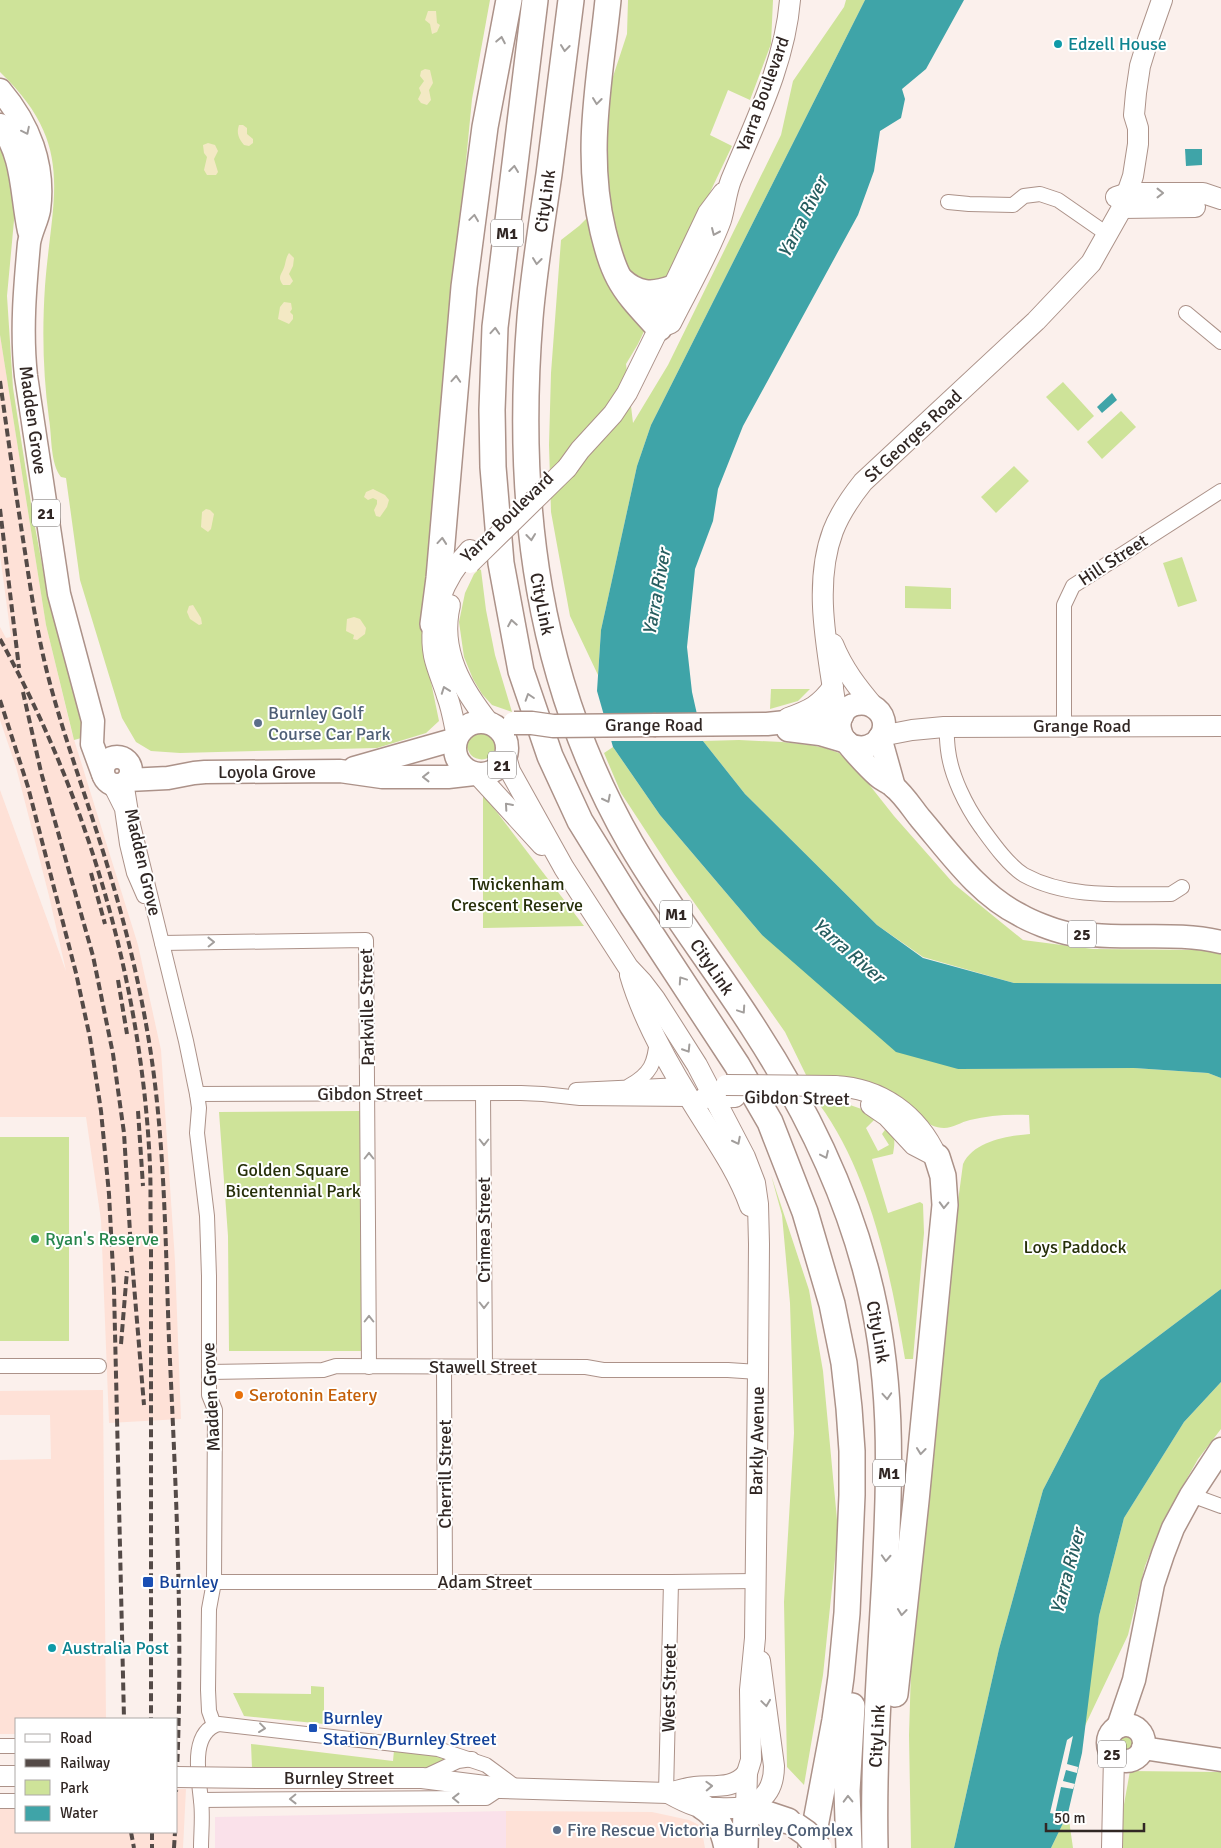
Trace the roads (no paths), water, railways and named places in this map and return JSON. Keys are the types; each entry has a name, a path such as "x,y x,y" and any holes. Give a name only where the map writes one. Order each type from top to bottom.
{"highway":[{"path":"433,624 439,578 464,287 485,127 509,0"},
{"name":"CityLink","path":"535,0 495,327 492,410 494,485 500,555 521,671 550,756 580,821 738,1065 770,1122 805,1212 832,1304 844,1363 852,1451 852,1495 844,1649 835,1720 811,1848"},
{"name":"CityLink","path":"571,0 530,319 526,436 530,523 536,574 549,641 559,676 578,732 600,786 652,878 754,1028 804,1112 833,1173 864,1263 881,1340 888,1397 889,1429 889,1493 875,1777 875,1848"},
{"path":"608,0 593,137 595,189 599,215 606,243 619,278 627,291 659,328"},
{"path":"619,278 636,291 644,293 654,294 672,288"},
{"name":"M1","path":"770,1122 812,1193 825,1229 847,1311 859,1375 865,1448 865,1491 861,1585 849,1745 849,1848"},
{"path":"875,1848 916,1501 944,1217 944,1191 937,1157"},
{"path":"745,1848 755,1802 806,1833 819,1848"},
{"path":"703,1807 711,1812 718,1821 727,1848"}],"main road":[{"name":"Yarra Boulevard","path":"659,328 670,323 721,220 729,185 772,77 786,29 790,0"},
{"name":"St Georges Road","path":"842,715 835,702 822,596 827,550 833,531 852,497 879,467 1036,321 1072,281 1080,256 1102,230 1120,200 1128,129 1134,115 1140,66 1162,0"},
{"name":"Madden Grove","path":"0,90 16,112 29,135 40,172 39,212 30,234 23,302 23,350 30,409 59,594 93,721 92,744 119,773"},
{"name":"Madden Grove","path":"0,125 14,148 19,165 24,209 30,234"},
{"name":"Yarra Boulevard","path":"457,738 435,656 433,641 433,624 446,584 459,562 470,557 571,459 613,414 627,393 659,328 660,314 708,213 729,185"},
{"path":"1120,200 1203,193 1221,200"},
{"name":"Yarra Boulevard","path":"470,557 450,606 447,623 448,646 460,680 505,737 510,771 564,868"},
{"name":"St Georges Road","path":"825,626 841,663 855,685 876,709"},
{"path":"754,725 812,709 825,698 833,687"},
{"name":"21","path":"842,715 849,707 858,704 867,704 876,709"},
{"path":"876,709 883,721 881,737"},
{"name":"Grange Road","path":"876,709 910,721 945,727"},
{"path":"842,715 839,727 843,738 848,743"},
{"name":"Grange Road","path":"505,737 553,726 754,725 842,715"},
{"name":"21","path":"473,723 505,737 502,765 495,771 487,774 476,774 462,767 454,750 457,738 464,728 473,723"},
{"name":"Grange Road","path":"754,725 820,734 848,743"},
{"name":"Grange Road","path":"881,737 913,730 945,727 1221,726"},
{"name":"21","path":"848,743 866,748 881,737"},
{"name":"25","path":"881,737 894,787"},
{"name":"Loyola Grove","path":"340,771 381,762 457,738"},
{"name":"25","path":"848,743 878,776 894,787 963,869 992,897 1020,916 1066,933 1107,936 1200,937 1221,942"},
{"name":"Loyola Grove","path":"119,773 340,771 382,777 448,777 476,774"},
{"path":"476,774 564,868 628,967"},
{"name":"Barkly Avenue","path":"628,967 637,997 685,1092 740,1180 750,1206 759,1244"},
{"name":"Barkly Avenue","path":"628,967 642,982 721,1091 753,1174 758,1204 755,1638 750,1690 751,1760 747,1773"},
{"name":"Gibdon Street","path":"685,1092 838,1091 897,1112 925,1135 937,1157"},
{"path":"897,1112 909,1125 906,1137 917,1147 937,1157"},
{"name":"25","path":"1126,1727 1156,1577 1173,1528 1191,1495 1221,1449"},
{"name":"Barkly Avenue","path":"755,1638 762,1671 774,1761 773,1778 755,1802"},
{"name":"25","path":"1128,1755 1142,1737 1140,1732 1126,1727 1110,1735 1108,1740 1110,1751 1128,1755 1221,1760"},
{"path":"1112,1848 1112,1802 1128,1755"},
{"path":"747,1773 755,1802"},
{"name":"Burnley Street","path":"178,1777 422,1778 509,1788 667,1793 692,1787 728,1785 740,1780 747,1773"},
{"path":"0,1776 15,1776"},
{"name":"Burnley Street","path":"667,1793 690,1804 703,1807 733,1809 755,1802"}],"street":[{"path":"948,202 1013,204 1024,196 1040,194 1058,200 1102,230"},
{"path":"1186,313 1221,342"},
{"name":"Hill Street","path":"1064,726 1064,605 1073,586 1221,491"},
{"path":"945,727 952,766 973,815 1002,855 1023,874 1049,884 1089,894 1171,894 1182,887"},
{"name":"Madden Grove","path":"119,773 127,844 134,873 162,943 186,1041 199,1108 198,1138 206,1216 209,1276 209,1394 215,1410 214,1582 209,1609 208,1690 209,1711 214,1725"},
{"name":"Parkville Street","path":"162,943 366,940 369,1367"},
{"path":"629,1086 643,1077 650,1069 654,1060 657,1038"},
{"name":"Gibdon Street","path":"197,1094 543,1094 629,1086 685,1092"},
{"name":"Gibdon Street","path":"543,1094 580,1098 685,1092"},
{"name":"Crimea Street","path":"483,1094 485,1367"},
{"path":"0,1366 99,1366"},
{"name":"Stawell Street","path":"209,1372 323,1370 336,1366 586,1367 603,1370 728,1370 758,1372"},
{"name":"Cherrill Street","path":"444,1367 445,1581"},
{"path":"1191,1495 1221,1506"},
{"name":"Adam Street","path":"214,1582 755,1581"},
{"name":"West Street","path":"667,1793 671,1582"},
{"name":"Burnley Street","path":"201,1800 486,1798 509,1788 490,1767 472,1759 432,1748 223,1724 214,1725"},
{"path":"201,1848 200,1747 203,1734 214,1725"},
{"path":"0,1746 15,1746"},
{"path":"422,1778 458,1761 472,1759"},
{"path":"0,1801 15,1801"}],"water":[{"name":"Yarra River","path":"865,0 964,0 926,69 902,89 905,99 901,118 880,131 874,171 858,215 743,426 718,489 713,521 695,569 687,647 692,692 703,741 745,794 877,925 923,958 1014,983 1221,984 1221,1078 1208,1073 1134,1068 958,1069 896,1052 762,935 660,815 613,747 597,691 601,630 637,466 651,425"},
{"path":"1185,149 1202,149 1202,165 1186,166"},
{"path":"1112,393 1117,400 1102,413 1097,407"},
{"name":"Yarra River","path":"1221,1289 1221,1382 1184,1422 1124,1518 1099,1616 1082,1753 1068,1813 1051,1848 954,1848 999,1649 1043,1490 1100,1380"}],"railway":[{"path":"0,381 15,488 43,657 61,722 120,909 139,986 152,1063 161,1142 165,1221 179,1622 178,1735"},
{"path":"0,509 19,668"},
{"path":"0,639 31,700 59,763 84,828 105,894 122,961 136,1029 145,1098 150,1175 151,1718"},
{"path":"23,692 41,772 93,956 113,1054 124,1133 131,1249 144,1405"},
{"path":"0,700 28,787 76,973 90,1038 101,1111 109,1194 114,1289 124,1718"},
{"path":"91,873 105,924"},
{"path":"118,980 127,1034"},
{"path":"138,1111 143,1186"},
{"path":"121,1344 127,1271"},
{"path":"131,1833 134,1848"},
{"path":"152,1833 152,1848"},
{"path":"174,1848 175,1833"}],"place":[{"name":"Edzell House","path":"1058,44"},
{"name":"Burnley Golf Course Car Park","path":"258,723"},
{"name":"Ryan's Reserve","path":"35,1239"},
{"name":"Serotonin Eatery","path":"239,1395"},
{"name":"Burnley","path":"148,1582"},
{"name":"Australia Post","path":"52,1648"},
{"name":"Burnley Station/Burnley Street","path":"313,1728"},
{"name":"Fire Rescue Victoria Burnley Complex","path":"557,1830"}],"park label":[{"name":"Twickenham Crescent Reserve","path":"517,894"},
{"name":"Golden Square Bicentennial Park","path":"293,1180"},
{"name":"Loys Paddock","path":"1075,1247"}]}
